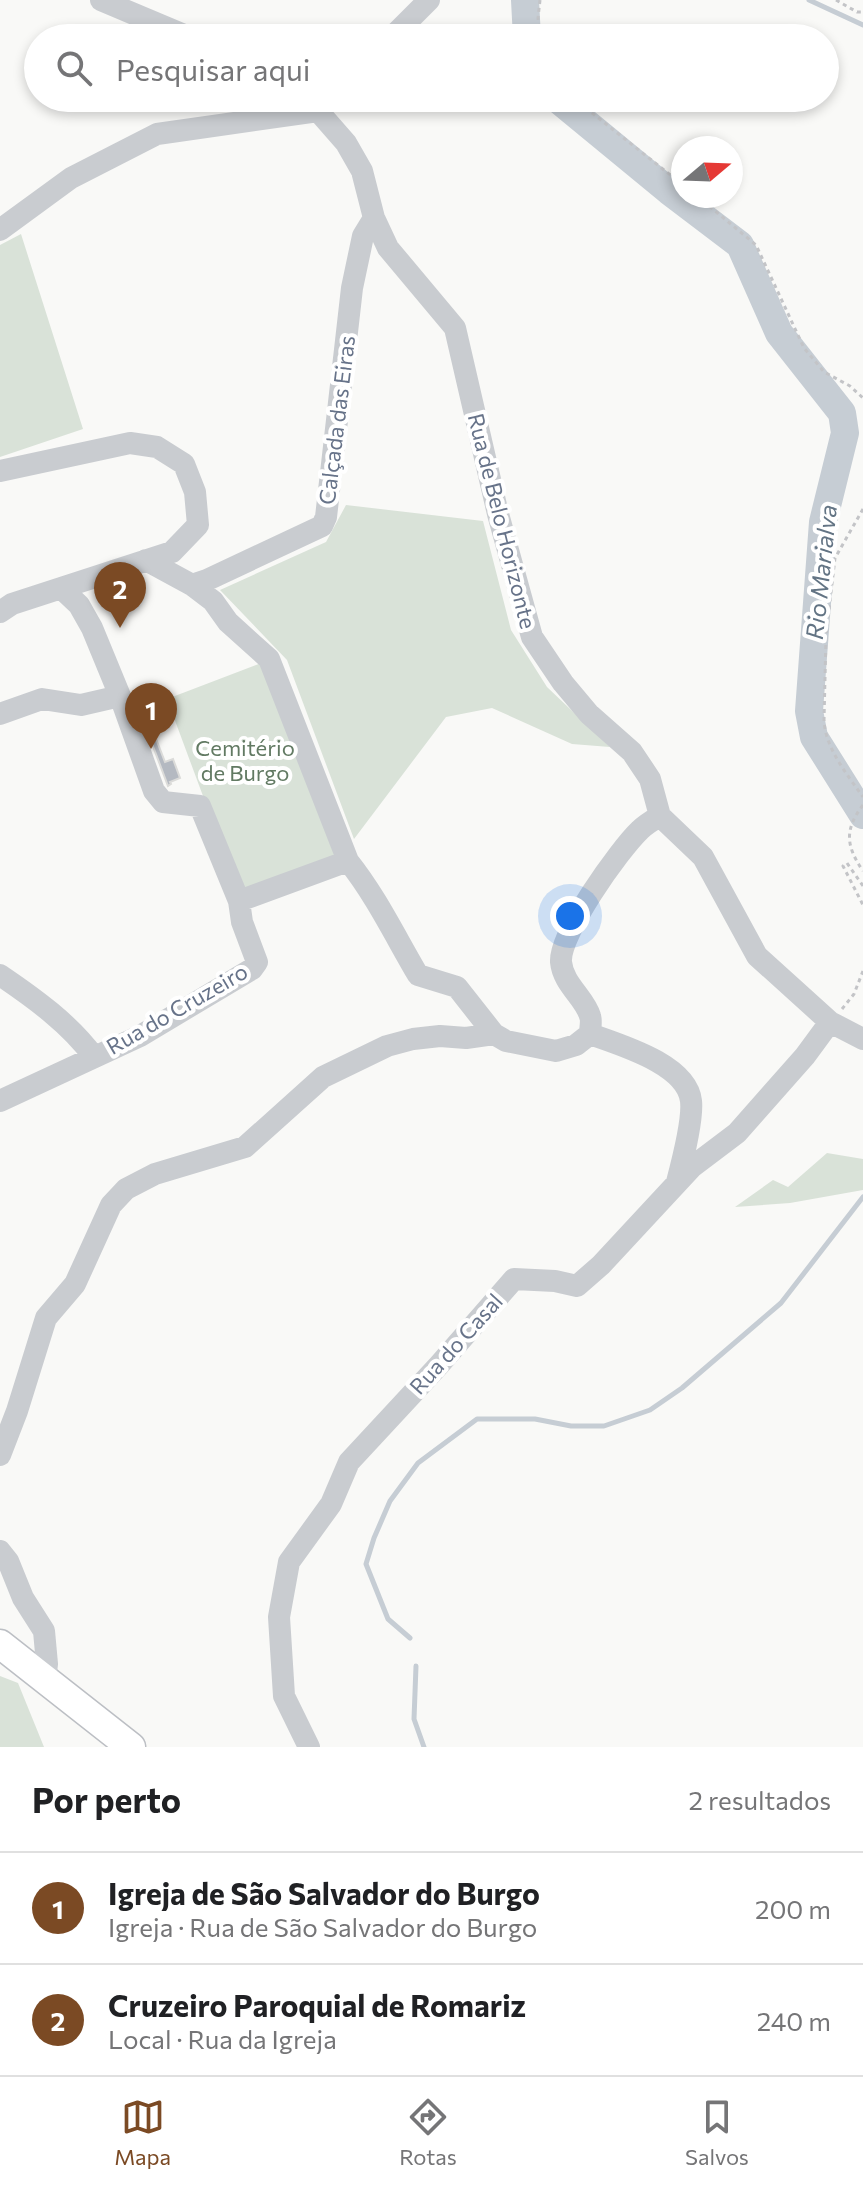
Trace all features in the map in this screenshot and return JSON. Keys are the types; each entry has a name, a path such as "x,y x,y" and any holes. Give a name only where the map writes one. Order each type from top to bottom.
{"main road":[{"path":"0,1644 131,1747"}],"street":[{"path":"101,0 158,24"},
{"path":"405,24 429,0"},
{"path":"0,230 71,178 157,134 246,112"},
{"name":"Rua de Belo Horizonte","path":"329,112 362,171 374,218 388,248 455,328 498,514 532,637 563,683 589,714 632,752 650,779 660,816"},
{"name":"Calçada das Eiras","path":"192,585 322,526 326,517 352,288 363,236 374,218"},
{"path":"0,471 130,443 157,447 184,464 195,492 198,525 172,552 12,604 0,612"},
{"path":"146,560 192,585 213,601 228,622 269,659 348,861 363,880 418,975 457,987 494,1034 506,1041 556,1051 576,1045 590,1034 591,1016 564,975 561,959 565,943 594,889 640,830 660,816 703,857 757,956 830,1022 863,1039"},
{"path":"61,588 79,605 92,628 154,791 163,802 200,806 239,901 348,861"},
{"path":"0,714 42,699 81,705 120,696"},
{"name":"Rua do Cruzeiro","path":"4,1099 140,1036 252,969 257,962 242,922 239,901"},
{"path":"0,975 56,1017 94,1057"},
{"name":"Rua do Casal","path":"309,1747 284,1696 279,1617 289,1562 331,1504 349,1462 514,1279 555,1281 577,1286 601,1265 692,1167 737,1133 805,1056 830,1022"},
{"path":"0,1455 46,1318 75,1284 111,1205 126,1189 155,1174 245,1147 323,1077 387,1046 413,1039 494,1034"},
{"path":"590,1034 654,1060 687,1086 691,1102 677,1183"},
{"path":"0,1551 8,1561 23,1598 44,1631 45,1679"}],"path":[{"path":"539,24 540,0"},
{"path":"836,0 857,12 863,12"},
{"path":"591,112 671,176"},
{"path":"711,208 756,245 804,348 824,372 850,386 863,398"},
{"path":"863,509 835,558 826,636 824,720 828,745 863,797"},
{"path":"863,805 850,828 851,853 863,871"},
{"path":"863,886 847,863 843,866 863,905"},
{"path":"830,1022 854,994 863,971"}],"green space":[{"path":"21,234 83,429 0,457 0,245"},
{"path":"346,505 483,521 511,630 547,687 610,747 572,744 492,708 446,717 354,839 287,660 220,590 326,542"},
{"name":"Cemitério de Burgo","path":"264,662 336,857 239,893 167,699"},
{"path":"827,1153 863,1159 863,1190 790,1203 735,1207 773,1180 788,1187"},
{"path":"0,1676 18,1683 44,1747 0,1747"}],"building":[{"path":"153,731 165,762 173,759 180,778 168,786 148,733"}],"waterway":[{"name":"Rio Marialva","path":"525,0 526,24"},
{"path":"809,0 863,25"},
{"name":"Rio Marialva","path":"573,112 740,245 779,333 842,413 845,433 823,522 809,711 814,737 863,815"},
{"path":"410,1638 388,1619 366,1564 390,1501 418,1463 477,1419 535,1419 571,1426 604,1426 650,1410 682,1388 781,1303 863,1197"},
{"path":"416,1666 414,1719 424,1747"}],"place":[{"name":"Cruzeiro Paroquial de Romariz","path":"120,628"},
{"name":"Igreja de São Salvador do Burgo","path":"151,749"}]}
